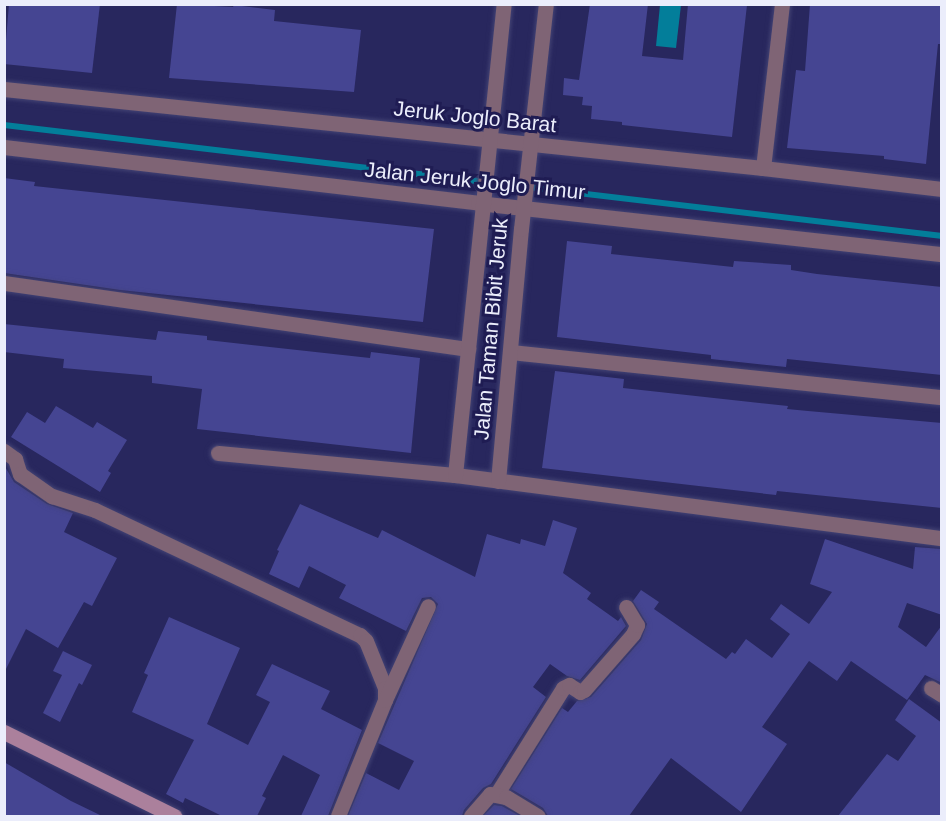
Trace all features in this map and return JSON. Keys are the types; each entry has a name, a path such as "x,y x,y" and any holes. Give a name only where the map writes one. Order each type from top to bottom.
{"main road":[{"path":"4,732 174,816"}],"street":[{"name":"Jalan Taman Bibit Jeruk","path":"455,475 488,140 504,4"},
{"name":"Jalan Taman Bibit Jeruk","path":"498,481 530,145 546,4"},
{"path":"763,168 782,4"},
{"name":"Jeruk Joglo Barat","path":"4,89 763,168 942,189"},
{"name":"Jalan Jeruk Joglo Timur","path":"4,147 942,254"},
{"path":"4,283 468,349"},
{"path":"511,352 942,397"},
{"path":"4,451 15,459 20,474 52,496 95,510 360,635 370,650 385,688 385,700"},
{"path":"218,453 455,475 942,538"},
{"path":"338,816 385,700 429,606"},
{"path":"496,795 563,688 569,685 580,692 584,690 633,634 637,625 626,608"},
{"path":"471,816 489,794 506,797 538,816"}],"water":[{"path":"660,5 681,5 676,48 656,46"}],"building":[{"path":"9,4 100,4 92,73 4,64"},
{"path":"177,4 233,7 234,5 275,10 274,21 361,30 354,92 169,78"},
{"path":"590,4 648,4 642,56 683,60 688,4 747,5 732,137 622,125 622,122 591,119 592,106 582,105 583,97 563,95 564,78 579,80"},
{"path":"810,4 941,4 942,44 938,44 926,164 884,159 884,156 787,148 796,70 805,71"},
{"path":"4,178 35,182 34,186 434,229 423,322 120,290 4,273"},
{"path":"567,241 612,246 611,254 733,267 734,261 791,265 791,270 817,274 942,287 942,375 787,359 786,367 711,359 711,355 557,337"},
{"path":"4,324 156,340 158,331 207,336 207,340 370,358 371,352 420,358 411,453 197,429 202,389 152,383 152,376 63,368 64,359 4,352"},
{"path":"555,371 624,379 623,388 788,406 787,409 942,423 942,508 777,491 776,495 542,468"},
{"path":"56,406 93,428 97,422 127,440 108,471 111,473 100,492 11,437 27,412 45,423"},
{"path":"4,465 14,482 47,504 73,513 64,532 117,558 92,606 84,602 58,648 26,629 4,673"},
{"path":"300,504 378,538 382,530 475,577 487,534 520,544 521,539 545,546 553,520 577,528 563,573 591,593 587,599 618,621 621,617 626,626 580,680 567,676 550,664 533,687 546,697 491,784 483,788 464,810 462,816 348,816 366,773 399,790 414,761 378,743 438,604 431,597 422,598 406,631 339,598 346,585 309,566 299,588 269,574 279,551 277,550"},
{"path":"825,539 913,569 915,547 942,549 942,615 907,603 898,627 926,647 942,625 942,683 925,675 907,700 851,661 837,681 809,661 762,727 787,744 741,812 671,758 629,816 548,816 543,808 511,789 562,708 568,712 577,701 591,697 641,640 647,624 633,601 641,590 659,602 654,609 726,659 732,652 735,654 746,639 772,658 790,634 770,619 781,604 809,624 832,592 810,584"},
{"path":"169,617 240,648 207,724 248,745 270,702 256,695 272,664 330,691 321,709 362,730 328,816 301,816 320,775 283,755 262,796 266,798 257,816 222,816 185,798 183,803 166,794 194,740 132,712 148,675 144,673"},
{"path":"63,651 92,665 82,685 79,683 60,722 43,713 62,675 53,671"},
{"path":"909,699 942,723 942,816 838,816 887,754 898,761 916,736 895,720"},
{"path":"4,762 71,801 102,816 4,816"},
{"path":"494,805 502,806 520,816 483,816"}],"waterway":[{"path":"4,125 942,236"}]}
